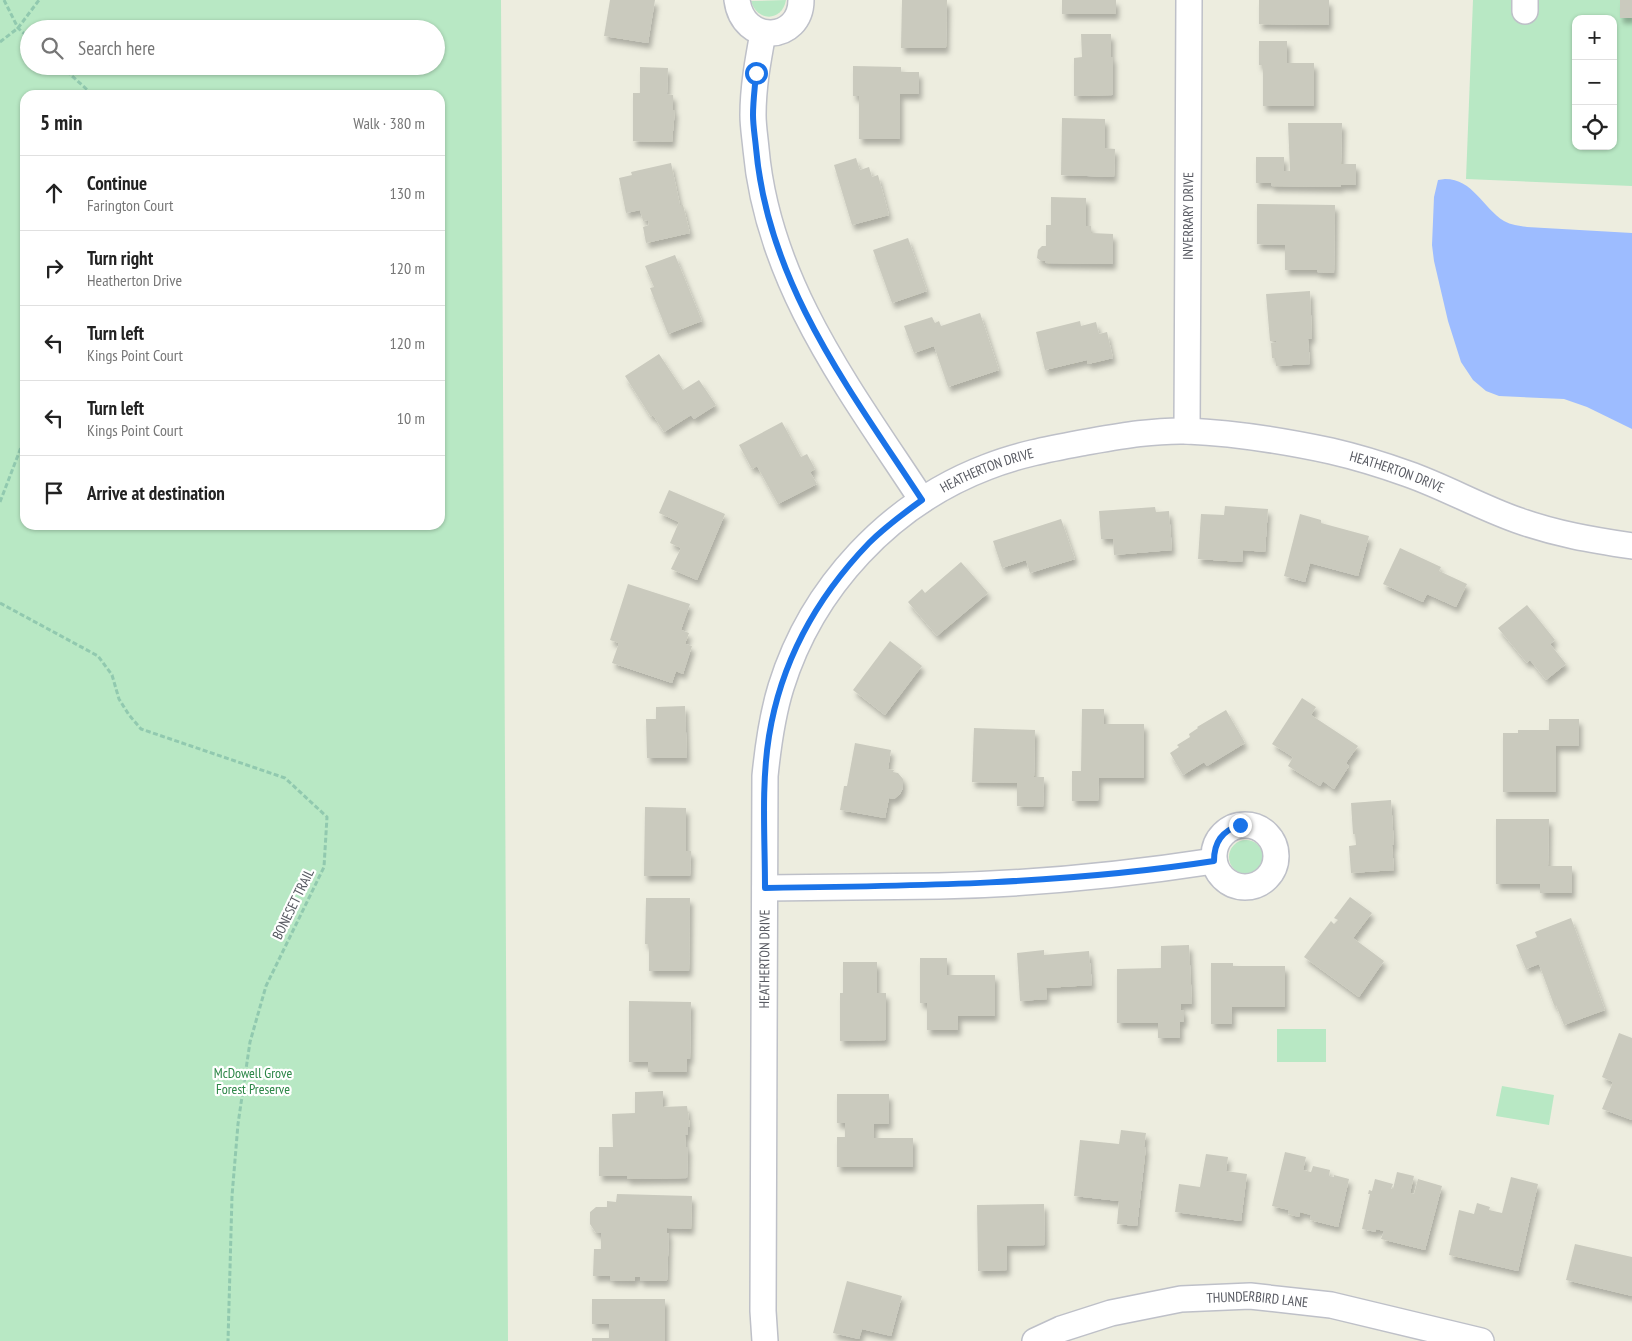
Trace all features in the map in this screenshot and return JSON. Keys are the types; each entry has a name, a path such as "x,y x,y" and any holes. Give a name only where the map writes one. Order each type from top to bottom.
{"street":[{"path":"737,0 739,11 744,21 752,28 763,33 774,33 784,30 794,23 799,13 801,0"},
{"name":"INVERRARY DRIVE","path":"1187,431 1189,0"},
{"path":"763,33 756,73 753,116 758,169 768,219 778,253 797,299 823,349 922,500"},
{"name":"HEATHERTON DRIVE","path":"765,1341 763,1311 765,776 769,736 781,688 793,654 811,618 831,586 870,542 922,500 961,478 988,467 1040,450 1136,434 1187,431 1254,438 1356,457 1409,474 1514,519 1549,531 1584,540 1632,546"},
{"path":"765,888 940,886 1062,879 1155,870 1214,861"},
{"name":"THUNDERBIRD LANE","path":"1035,1341 1062,1329 1111,1313 1181,1299 1250,1296 1331,1305 1481,1341"}],"path":[{"path":"4,0 18,28"},
{"path":"24,20 39,0"},
{"path":"0,42 20,25"},
{"path":"71,75 87,90"},
{"path":"0,502 20,449"},
{"name":"BONESET TRAIL","path":"0,603 98,656 112,675 119,699 141,729 285,778 327,817 324,867 266,986 250,1042 238,1124 232,1196 228,1341"}],"green space":[{"name":"McDowell Grove Forest Preserve","path":"0,0 501,0 508,1341 0,1341"},
{"path":"786,0 780,12 775,16 769,17 758,13 751,1"},
{"path":"1473,0 1632,0 1632,186 1466,179"},
{"path":"1246,840 1258,845 1263,857 1258,869 1246,874 1234,869 1229,857 1234,845"},
{"path":"1277,1029 1326,1029 1326,1062 1277,1062"},
{"path":"1502,1086 1554,1095 1549,1125 1496,1116"}],"water":[{"path":"1438,180 1455,180 1463,184 1504,221 1513,224 1527,227 1632,233 1632,429 1587,407 1564,399 1499,396 1486,391 1473,380 1461,362 1448,321 1434,261 1432,245 1434,197"}],"building":[{"path":"610,0 655,0 648,43 604,36"},
{"path":"902,0 947,0 946,48 901,48"},
{"path":"1062,0 1116,0 1116,14 1062,14"},
{"path":"1259,0 1329,0 1329,25 1259,24"},
{"path":"1620,0 1632,0 1632,18 1620,18"},
{"path":"1081,34 1111,34 1113,95 1074,96 1074,58 1082,57"},
{"path":"1259,41 1287,41 1287,63 1314,63 1314,106 1263,106 1263,65 1259,65"},
{"path":"853,66 901,67 901,72 919,72 919,94 900,94 900,139 859,139 859,96 853,96"},
{"path":"640,67 668,68 667,94 673,95 673,110 675,110 672,142 633,141 633,93 640,93"},
{"path":"1062,118 1105,119 1105,148 1115,149 1114,177 1061,175"},
{"path":"1288,123 1342,123 1341,164 1356,164 1356,185 1341,185 1340,187 1271,186 1271,183 1256,183 1256,157 1284,157 1284,171 1290,171"},
{"path":"856,158 860,170 869,167 872,177 878,175 889,215 852,225 834,165"},
{"path":"671,163 680,205 683,205 690,233 646,243 643,227 649,225 648,220 643,221 640,210 626,213 619,178 632,175 631,172"},
{"path":"1051,197 1086,198 1086,226 1091,226 1091,233 1113,234 1113,264 1045,263 1045,261 1037,258 1038,250 1042,246 1046,246 1046,225 1051,225"},
{"path":"1257,204 1335,205 1334,273 1317,272 1317,270 1285,270 1285,245 1257,244"},
{"path":"908,238 927,291 892,303 873,250"},
{"path":"675,255 702,321 668,334 650,288 654,287 645,266"},
{"path":"1310,291 1312,338 1308,339 1310,364 1276,366 1276,358 1272,358 1271,343 1276,341 1270,341 1266,294"},
{"path":"980,313 999,370 948,387 934,346 914,353 904,326 932,317 935,323 939,321 941,326"},
{"path":"1080,321 1081,326 1096,322 1099,334 1107,332 1113,358 1088,364 1087,360 1045,370 1036,332"},
{"path":"659,354 683,390 699,380 716,405 694,419 691,415 664,432 653,415 651,417 625,376"},
{"path":"782,422 801,457 807,454 815,469 810,472 817,484 778,504 757,466 752,469 739,445"},
{"path":"669,490 725,514 697,580 671,569 681,548 670,543 679,522 659,513"},
{"path":"1225,506 1268,509 1265,552 1243,550 1242,562 1198,559 1201,514 1224,515"},
{"path":"1155,507 1156,512 1169,511 1172,550 1114,555 1113,539 1101,539 1099,511"},
{"path":"1300,514 1321,520 1321,523 1369,536 1358,576 1310,563 1305,582 1284,576"},
{"path":"1061,519 1075,559 1030,573 1026,560 1002,568 993,541"},
{"path":"1400,548 1441,567 1439,571 1467,584 1456,607 1427,594 1423,602 1383,584"},
{"path":"961,562 988,593 937,636 908,602 922,589 925,593"},
{"path":"628,584 690,604 681,630 689,633 685,644 692,646 683,674 676,671 672,683 612,663 619,643 610,640"},
{"path":"1527,605 1555,640 1550,644 1566,664 1546,680 1530,660 1527,663 1498,628"},
{"path":"890,641 922,666 885,715 853,690"},
{"path":"1302,698 1316,707 1311,715 1358,746 1346,763 1349,766 1334,789 1323,781 1320,786 1288,766 1293,757 1272,744"},
{"path":"685,706 687,758 647,758 646,719 656,719 656,707"},
{"path":"1082,709 1104,709 1104,724 1144,724 1144,778 1099,778 1098,801 1072,801 1072,771 1081,771"},
{"path":"1226,710 1245,743 1207,766 1204,762 1183,775 1170,753 1179,747 1177,745 1190,737 1189,734 1197,727"},
{"path":"1549,719 1579,719 1579,746 1556,746 1556,792 1503,792 1503,733 1518,733 1518,730 1549,730"},
{"path":"974,728 1035,730 1034,777 1044,777 1043,807 1017,806 1017,783 972,782"},
{"path":"855,743 891,750 888,769 894,770 893,772 898,773 903,779 903,788 900,794 894,799 889,798 885,818 840,810 844,786 847,786"},
{"path":"1391,800 1394,870 1351,873 1349,846 1356,845 1355,834 1353,834 1351,803"},
{"path":"645,807 686,808 686,851 691,851 690,876 644,876"},
{"path":"1496,819 1549,819 1548,866 1572,866 1572,893 1540,893 1540,884 1496,884"},
{"path":"1350,897 1372,913 1353,938 1384,961 1359,997 1304,957 1331,921 1334,924 1338,920 1334,918"},
{"path":"646,898 690,898 689,971 649,971 649,944 645,944"},
{"path":"1571,918 1605,1010 1564,1025 1556,1005 1554,1005 1539,964 1526,969 1516,945 1537,937 1535,932"},
{"path":"1189,945 1192,1004 1181,1004 1181,1010 1184,1010 1184,1022 1180,1022 1180,1038 1158,1038 1158,1023 1117,1023 1117,969 1161,968 1161,946"},
{"path":"1044,950 1044,955 1089,951 1092,985 1046,988 1047,999 1020,1001 1017,953"},
{"path":"920,958 947,958 947,975 995,975 995,1016 958,1016 958,1030 927,1030 927,1003 920,1003"},
{"path":"843,962 877,962 877,993 886,993 886,1040 840,1041 840,993 843,993"},
{"path":"1211,963 1233,963 1233,966 1285,966 1285,1007 1232,1007 1232,1024 1211,1024"},
{"path":"629,1001 691,1002 690,1059 687,1059 687,1072 648,1072 648,1062 629,1062"},
{"path":"1619,1033 1632,1038 1632,1120 1602,1109 1613,1082 1602,1077"},
{"path":"663,1091 663,1107 687,1106 690,1127 688,1127 688,1135 685,1135 686,1147 688,1147 687,1178 627,1179 627,1176 599,1176 599,1147 613,1147 612,1114 635,1113 635,1092"},
{"path":"837,1094 889,1094 889,1124 874,1124 874,1138 913,1138 913,1167 837,1167 837,1137 845,1137 845,1123 837,1123"},
{"path":"1121,1130 1146,1133 1137,1226 1117,1224 1119,1201 1074,1196 1080,1140 1119,1144"},
{"path":"1285,1152 1306,1157 1303,1170 1311,1172 1313,1166 1330,1170 1329,1176 1334,1177 1334,1175 1349,1179 1338,1227 1310,1220 1311,1215 1300,1212 1299,1217 1288,1214 1289,1210 1272,1206"},
{"path":"1206,1154 1228,1157 1226,1171 1247,1174 1241,1221 1175,1212 1179,1184 1200,1187"},
{"path":"1397,1172 1414,1176 1410,1193 1414,1194 1418,1179 1442,1186 1425,1250 1381,1239 1384,1231 1376,1229 1376,1232 1362,1229 1370,1194 1368,1194 1369,1190 1372,1191 1375,1179 1393,1184 1391,1189 1393,1189"},
{"path":"1511,1177 1538,1184 1518,1271 1449,1255 1459,1210 1474,1214 1477,1203 1490,1207 1489,1210 1502,1213"},
{"path":"617,1194 692,1196 691,1229 667,1228 667,1233 669,1233 667,1281 640,1281 640,1277 635,1277 635,1281 610,1280 610,1276 593,1276 594,1249 601,1249 601,1233 596,1233 590,1224 590,1212 596,1207 607,1207 607,1201 616,1202"},
{"path":"1044,1204 1045,1245 1007,1246 1007,1270 978,1271 977,1205"},
{"path":"1575,1244 1632,1257 1632,1296 1566,1280"},
{"path":"847,1281 902,1296 891,1336 862,1329 859,1339 833,1333"},
{"path":"592,1299 665,1299 665,1341 592,1341 592,1338 609,1338 609,1324 592,1324"}],"route":[{"path":"756,73 753,116 758,169 768,219 778,253 797,299 823,349 922,500 870,542 831,586 811,618 793,654 781,688 769,736 765,776 765,888 940,886 1062,879 1155,870 1214,861 1217,842 1231,828 1240,825"}]}
